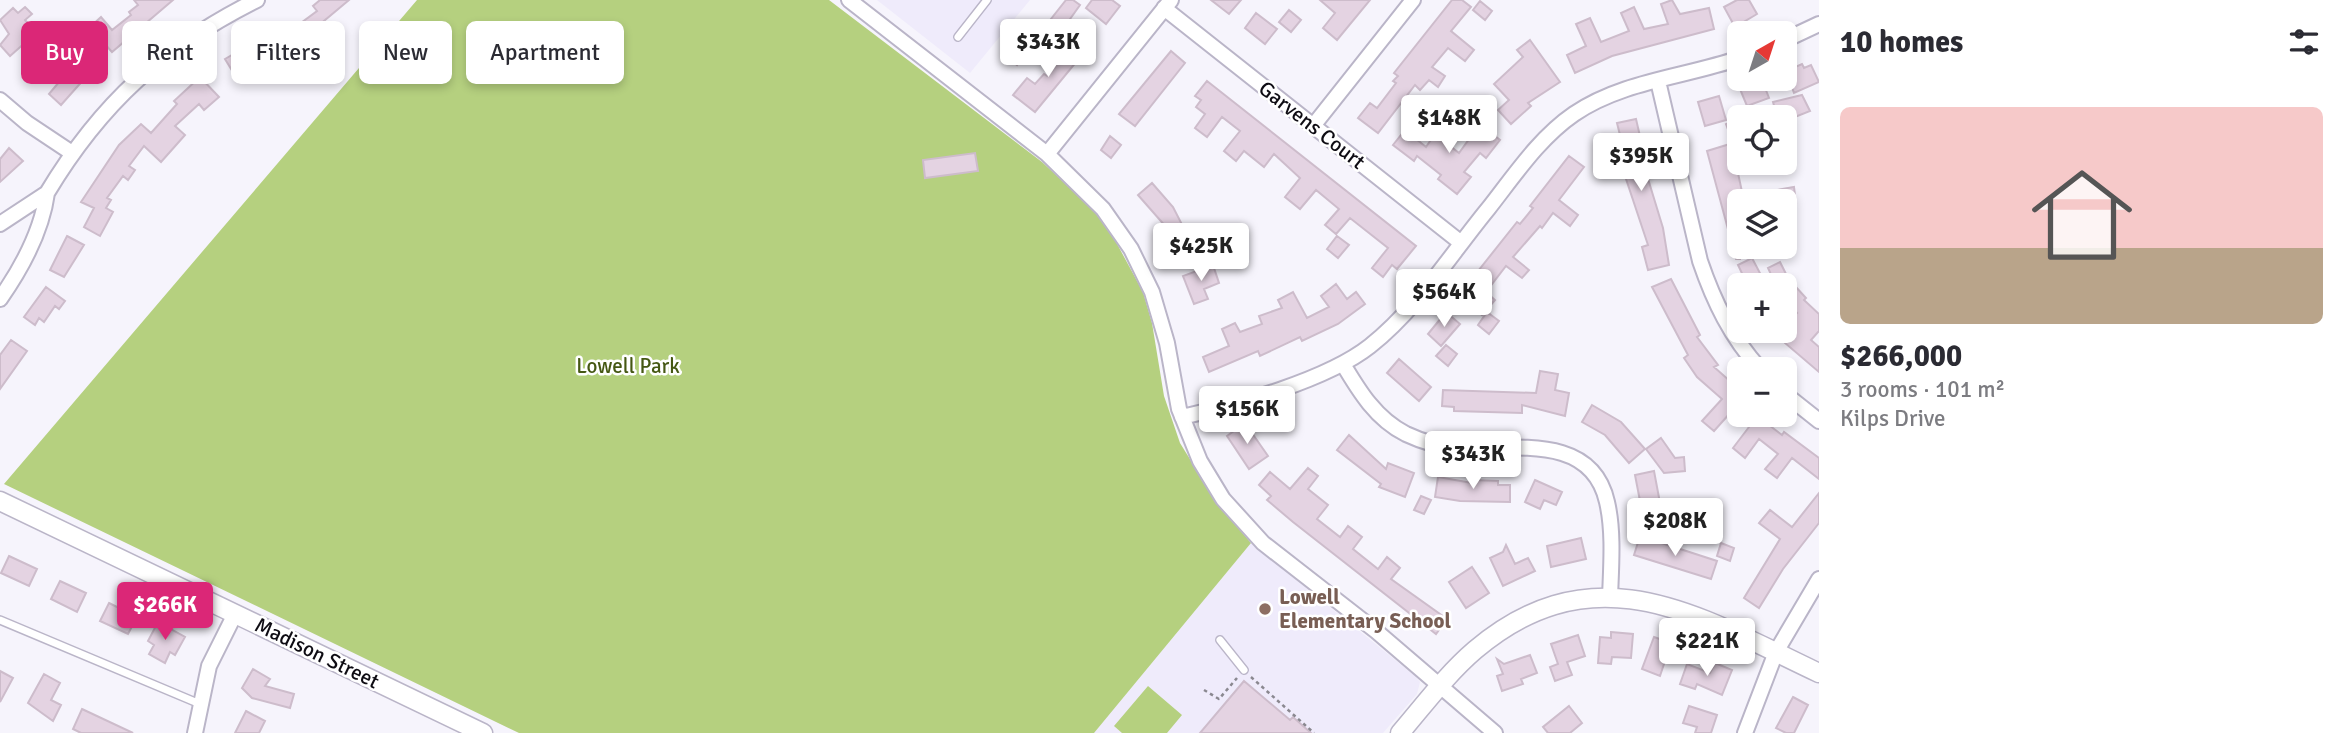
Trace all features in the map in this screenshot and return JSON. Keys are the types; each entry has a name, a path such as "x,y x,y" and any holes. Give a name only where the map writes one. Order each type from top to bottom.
{"street":[{"path":"0,299 17,275 45,206 47,193 72,153 115,99 158,60 210,24 257,0"},
{"path":"849,0 1047,154 1103,209 1139,263 1157,307 1182,417 1209,479 1250,531 1442,686 1495,733"},
{"path":"1313,126 1413,0"},
{"path":"1047,154 1167,4"},
{"name":"Garvens Court","path":"1167,4 1313,126 1460,242"},
{"path":"1797,34 1819,24"},
{"path":"1182,417 1282,387 1343,364 1370,346 1397,321 1555,129 1594,102 1658,80 1727,61"},
{"path":"1658,80 1700,261 1709,288 1735,338 1750,357"},
{"path":"0,100 27,123 72,153"},
{"path":"0,224 47,193"},
{"path":"1343,364 1370,406 1405,433 1454,447 1542,447 1581,463 1600,485 1607,501 1610,598"},
{"path":"1797,404 1819,421"},
{"name":"Madison Street","path":"0,501 483,733"},
{"path":"1745,733 1776,652 1819,579"},
{"path":"1401,733 1472,653 1507,627 1568,602 1610,598 1657,602 1686,610 1819,673"},
{"path":"195,733 209,666 235,614"}],"lane":[{"path":"958,37 987,0"},
{"path":"0,620 200,704"},
{"path":"1220,640 1244,670"}],"path":[{"path":"1204,690 1219,699 1244,670 1314,733"}],"shaded area":[{"path":"877,0 1030,0 970,73"},
{"name":"Lowell Elementary School","path":"1251,543 1415,676 1420,682 1417,694 1383,733 1094,733"}],"green space":[{"name":"Lowell Park","path":"417,0 829,0 1042,162 1093,209 1109,229 1143,292 1152,323 1164,396 1180,443 1217,503 1251,543 1094,733 519,733 4,484 359,68 359,84 452,84 452,21 399,21"},
{"path":"1148,686 1182,715 1167,733 1122,733 1114,726"}],"building":[{"path":"134,0 173,0 148,21 123,21 138,5"},
{"path":"320,0 349,0 324,21 304,21 317,11 313,6"},
{"path":"1066,0 1073,0 1080,5 1060,33 1047,24"},
{"path":"1092,0 1112,0 1120,6 1106,24 1086,8"},
{"path":"1211,0 1241,0 1229,14"},
{"path":"1320,0 1370,0 1337,40 1323,28 1335,13"},
{"path":"1452,0 1462,0 1471,7 1451,31 1474,50 1465,61 1448,48 1432,67 1445,76 1438,87 1429,80 1420,90 1415,85 1378,133 1358,118 1370,103 1377,108 1396,83 1393,81 1398,76 1394,73"},
{"path":"1672,0 1680,14 1709,8 1714,29 1612,56 1575,73 1567,55 1586,46 1576,24 1590,18 1601,42 1629,31 1621,13 1634,7 1644,29 1668,24 1661,4"},
{"path":"1737,0 1749,0 1757,14 1745,21 1732,21 1724,7"},
{"path":"1480,1 1492,11 1485,20 1473,10"},
{"path":"25,7 32,14 26,21 21,21 21,46 10,56 0,45 9,34 0,20 13,8 18,13"},
{"path":"1289,10 1301,20 1291,32 1279,22"},
{"path":"1256,13 1277,29 1265,44 1245,28"},
{"path":"122,22 122,43 112,52 108,48 108,25 112,30"},
{"path":"1530,40 1560,82 1528,103 1531,106 1511,124 1498,110 1509,100 1494,84 1523,57 1517,50"},
{"path":"1065,42 1082,55 1035,112 1013,95 1027,78 1035,84 1044,74 1047,76 1060,59 1055,56"},
{"path":"1012,43 1026,53 1017,65 1003,54"},
{"path":"1171,51 1185,63 1135,126 1119,114"},
{"path":"231,56 231,69 225,59"},
{"path":"1802,64 1804,68 1811,65 1819,82 1794,93 1797,91 1797,66"},
{"path":"1207,81 1416,246 1397,269 1392,265 1383,277 1372,268 1388,248 1350,218 1336,234 1325,225 1339,209 1316,190 1300,209 1285,197 1300,178 1274,154 1264,167 1244,151 1236,161 1224,151 1240,131 1222,117 1207,137 1195,128 1205,114 1196,107 1201,100 1195,96"},
{"path":"57,84 80,84 61,105 49,94"},
{"path":"192,84 207,84 219,97 204,110 199,104 175,126 185,135 161,162 144,146 129,166 135,170 128,180 123,176 107,198 111,200 106,208 113,212 100,236 84,227 94,208 81,202 119,145 141,124 151,133 177,104 174,101"},
{"path":"1741,91 1766,91 1769,98 1747,105"},
{"path":"1802,95 1810,111 1797,116 1797,105 1774,105 1773,102"},
{"path":"1719,96 1726,120 1705,126 1698,102"},
{"path":"1636,119 1642,145 1638,146 1663,228 1669,265 1648,270 1642,247 1648,245 1620,161 1610,163 1606,148 1622,143 1617,123"},
{"path":"1480,124 1500,140 1486,158 1480,153 1464,172 1471,177 1457,194 1438,179 1441,175 1417,156 1414,161 1393,145 1405,130 1426,147 1435,134 1459,153"},
{"path":"1110,136 1121,145 1111,158 1101,150"},
{"path":"1727,145 1727,175 1738,175 1741,189 1727,189 1727,225 1707,151"},
{"path":"9,148 23,161 0,182 0,159"},
{"path":"975,153 978,171 925,178 923,160"},
{"path":"1569,156 1584,167 1559,200 1578,215 1570,226 1553,213 1542,228 1540,226 1513,257 1529,270 1522,278 1506,266 1486,292 1495,300 1482,315 1459,295 1517,222 1520,224 1533,208 1530,206"},
{"path":"1152,183 1173,207 1194,248 1177,257 1163,230 1167,228 1138,195"},
{"path":"1208,233 1218,248 1204,256 1195,241"},
{"path":"67,236 84,245 64,277 50,270"},
{"path":"1337,236 1349,245 1338,258 1327,249"},
{"path":"1753,259 1760,273 1742,273 1738,265"},
{"path":"1780,262 1786,273 1770,273 1768,268"},
{"path":"1213,265 1219,283 1204,289 1208,299 1194,304 1183,276"},
{"path":"1671,279 1700,335 1697,337 1718,365 1714,367 1727,378 1727,416 1714,431 1702,421 1722,399 1697,377 1684,358 1688,355 1652,287"},
{"path":"1336,284 1347,299 1356,292 1365,304 1338,324 1302,341 1300,337 1260,356 1258,351 1209,372 1203,357 1229,346 1222,329 1235,323 1240,332 1262,324 1259,316 1282,308 1278,300 1293,292 1307,318 1329,307 1321,296"},
{"path":"46,287 65,301 59,309 55,306 44,322 39,318 35,325 24,317"},
{"path":"1797,288 1806,298 1804,300 1819,314 1819,331 1811,340 1819,347 1819,372 1785,343 1797,343"},
{"path":"1446,312 1460,324 1441,346 1428,334"},
{"path":"1487,312 1499,321 1489,334 1478,325"},
{"path":"11,340 27,351 0,389 0,355"},
{"path":"1446,345 1457,354 1448,366 1436,356"},
{"path":"1399,359 1431,387 1419,401 1387,373"},
{"path":"1540,371 1558,374 1555,390 1569,393 1565,416 1522,405 1522,413 1454,411 1454,407 1442,406 1443,390 1536,393"},
{"path":"1592,405 1621,422 1645,449 1629,463 1605,435 1582,422"},
{"path":"1245,423 1268,456 1249,469 1227,436"},
{"path":"1749,427 1772,427 1782,435 1784,432 1819,458 1819,479 1792,458 1777,478 1765,469 1778,454 1759,439 1745,458 1733,448"},
{"path":"1349,435 1386,469 1388,463 1414,473 1405,497 1379,487 1381,484 1337,450"},
{"path":"1661,438 1675,458 1684,457 1685,471 1664,473 1646,449"},
{"path":"1308,468 1318,476 1308,489 1328,505 1317,519 1340,537 1348,526 1362,537 1353,549 1378,569 1387,557 1400,568 1391,579 1447,619 1436,634 1267,500 1271,496 1259,485 1270,472 1290,489"},
{"path":"1654,471 1660,503 1641,506 1635,475"},
{"path":"1438,477 1472,483 1472,480 1498,481 1498,485 1510,485 1510,502 1460,501 1435,497"},
{"path":"1535,480 1562,492 1556,505 1544,500 1540,509 1525,502"},
{"path":"1819,493 1819,523 1783,569 1759,608 1744,598 1780,539 1759,523 1770,510 1792,527"},
{"path":"1421,496 1431,500 1424,514 1414,510"},
{"path":"1640,536 1717,561 1711,579 1634,555"},
{"path":"1581,538 1586,559 1551,567 1547,546"},
{"path":"1721,543 1734,548 1730,561 1717,556"},
{"path":"1506,545 1515,564 1528,558 1535,571 1503,586 1490,558 1503,552"},
{"path":"9,556 37,569 29,586 1,573"},
{"path":"1472,567 1489,593 1466,608 1449,582"},
{"path":"60,581 86,593 77,612 51,599"},
{"path":"109,603 137,617 128,634 100,621"},
{"path":"158,622 185,637 175,655 170,652 165,663 149,654 154,645 148,641"},
{"path":"1611,632 1633,634 1631,658 1612,657 1611,664 1598,663 1600,637 1611,638"},
{"path":"1578,635 1585,656 1567,662 1572,675 1555,681 1550,667 1558,664 1551,644"},
{"path":"1654,637 1682,647 1676,662 1666,658 1660,676 1642,669"},
{"path":"1530,655 1537,673 1521,679 1523,684 1502,691 1497,676 1503,674 1497,659 1504,664"},
{"path":"1715,663 1732,670 1722,695 1697,684 1695,689 1680,684 1687,664 1710,673"},
{"path":"253,669 270,679 265,686 294,694 290,708 252,698 242,688"},
{"path":"0,671 13,678 0,702"},
{"path":"44,674 60,683 51,700 61,705 53,721 28,703"},
{"path":"1244,681 1290,720 1293,717 1311,733 1200,733"},
{"path":"1793,697 1808,705 1794,733 1786,733 1776,728"},
{"path":"1569,706 1582,723 1570,733 1548,733 1543,727"},
{"path":"1689,706 1717,715 1711,733 1695,733 1697,727 1683,723"},
{"path":"82,709 133,733 81,733 73,729"},
{"path":"246,711 265,721 259,733 235,733"}],"place":[{"name":"Lowell Elementary School","path":"1265,609"}]}
